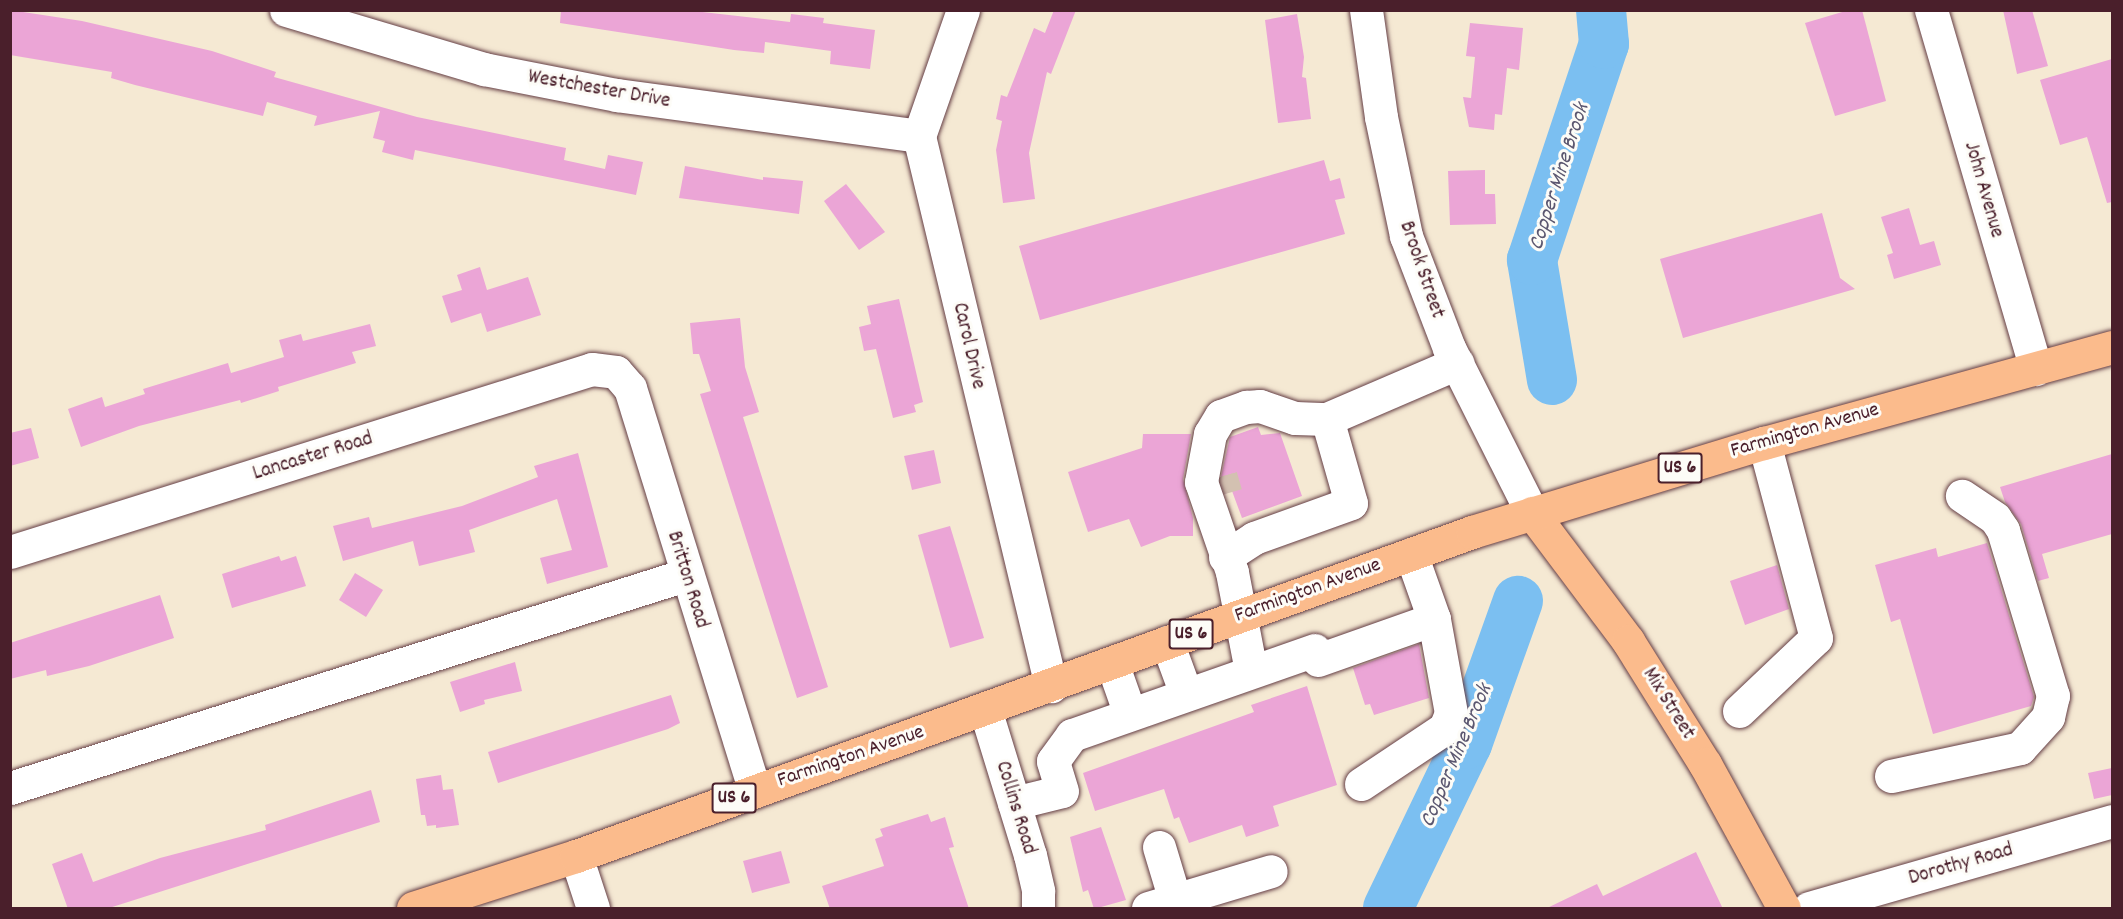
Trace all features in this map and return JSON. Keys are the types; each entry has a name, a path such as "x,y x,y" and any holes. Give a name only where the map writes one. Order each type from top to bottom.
{"main road":[{"name":"Farmington Avenue","path":"413,909 576,856 1052,686 1411,554 1532,513 1764,443 2112,346"},
{"name":"Mix Street","path":"1532,513 1634,650 1705,764 1784,909"}],"street":[{"name":"Westchester Drive","path":"286,10 496,71 617,95 919,136"},
{"path":"919,136 963,10"},
{"name":"Brook Street","path":"1366,10 1381,117 1406,236 1457,363 1532,513"},
{"name":"John Avenue","path":"1931,10 2036,369"},
{"name":"Carol Drive","path":"919,136 1052,686"},
{"path":"1228,518 1201,482 1210,434 1221,416 1246,407 1260,406 1295,418 1327,419 1457,363"},
{"name":"Lancaster Road","path":"10,552 592,369 616,372"},
{"name":"Britton Road","path":"616,372 630,388 685,575 755,791"},
{"path":"1228,518 1351,503 1327,419"},
{"path":"1210,434 1228,518 1241,616 1251,670"},
{"path":"1739,711 1815,638 1764,443"},
{"path":"1891,776 2020,748 2048,717 2053,696 2003,530 1995,518 1962,496"},
{"path":"1361,784 1445,728 1451,713 1450,693 1434,620 1411,554"},
{"path":"10,788 685,575"},
{"path":"1014,803 1062,790 1053,760 1072,735 1251,670 1316,655 1434,620"},
{"path":"1167,642 1186,694"},
{"path":"1112,663 1130,714"},
{"name":"Collins Road","path":"985,709 1038,891 1038,909"},
{"name":"Dorothy Road","path":"1809,909 2112,821"},
{"path":"1159,847 1161,904 1271,871"},
{"path":"576,856 593,909"}],"building":[{"path":"10,10 82,21 212,51 276,72 274,77 417,117 566,148 564,160 605,169 608,155 643,162 636,195 415,150 413,160 382,152 385,141 373,138 380,111 314,126 317,116 267,102 263,116 135,85 111,78 112,72 10,55"},
{"path":"561,10 685,10 790,22 791,14 824,18 823,23 875,30 870,69 830,64 831,51 765,42 764,53 734,50 560,23"},
{"path":"1054,10 1076,10 1051,74 1047,72 1029,153 1035,199 1003,203 996,150 1002,121 996,119 1001,95 1007,97 1034,28 1045,33"},
{"path":"1849,10 1862,10 1886,101 1835,116 1805,23"},
{"path":"2003,10 2032,10 2048,66 2017,74"},
{"path":"1297,14 1304,57 1302,77 1306,78 1311,119 1278,123 1265,20"},
{"path":"1470,23 1523,28 1519,70 1507,68 1502,115 1495,114 1494,130 1469,127 1463,97 1471,98 1475,57 1466,56"},
{"path":"2112,59 2112,202 2107,203 2087,137 2060,145 2040,80"},
{"path":"1324,160 1330,181 1340,178 1345,198 1335,200 1345,234 1040,320 1019,246"},
{"path":"685,166 763,180 763,177 803,181 799,214 679,198"},
{"path":"1485,170 1485,194 1495,194 1496,224 1450,225 1448,171"},
{"path":"846,184 885,232 859,250 824,201"},
{"path":"1909,208 1920,245 1934,241 1941,265 1894,279 1887,255 1893,253 1881,217"},
{"path":"1822,213 1840,278 1855,289 1683,338 1660,259"},
{"path":"480,267 487,290 528,277 541,315 487,332 481,313 451,323 442,296 462,290 457,275"},
{"path":"899,299 923,402 914,405 916,412 893,418 876,349 864,351 859,327 871,324 867,306"},
{"path":"740,318 745,367 759,412 743,417 828,687 797,698 700,394 711,391 699,354 693,354 690,323"},
{"path":"370,324 376,346 352,352 356,363 278,387 279,391 241,403 240,400 139,426 81,447 68,409 102,397 105,407 145,394 143,389 228,363 231,373 284,357 279,340 301,334 303,341"},
{"path":"1258,427 1261,435 1280,433 1302,496 1242,518 1232,491 1225,494 1220,481 1230,437"},
{"path":"31,428 39,458 10,466 10,433"},
{"path":"1143,434 1191,434 1183,479 1193,518 1193,536 1170,536 1141,547 1129,519 1088,532 1068,472 1142,448"},
{"path":"934,450 941,483 912,490 904,456"},
{"path":"578,453 608,567 547,584 540,558 572,550 557,499 469,530 475,552 419,566 413,541 343,561 333,526 369,517 372,528 462,506 538,477 534,466"},
{"path":"2112,454 2112,534 2042,554 2049,578 2038,581 2021,524 2005,502 2000,487"},
{"path":"950,526 984,638 950,648 918,535"},
{"path":"1987,543 2034,697 2031,706 1933,734 1900,619 1891,622 1875,565 1936,548 1938,557"},
{"path":"279,556 281,561 296,556 306,586 232,608 222,574"},
{"path":"1777,565 1789,609 1745,625 1730,581"},
{"path":"355,573 383,590 366,617 339,600"},
{"path":"160,595 174,638 89,666 47,676 46,670 10,679 10,643"},
{"path":"1419,644 1429,698 1374,715 1370,704 1365,705 1353,668"},
{"path":"515,662 522,691 484,700 485,704 460,712 450,682"},
{"path":"1307,686 1337,785 1273,806 1279,826 1246,837 1242,825 1189,843 1179,817 1174,819 1164,789 1095,811 1083,773 1254,712 1251,705"},
{"path":"671,695 680,723 668,729 498,783 488,752"},
{"path":"2112,768 2112,795 2094,799 2088,773"},
{"path":"441,775 443,790 453,789 459,825 436,828 436,825 427,826 425,815 421,815 416,779"},
{"path":"371,790 380,822 106,909 68,909 52,864 82,853 93,882 160,858 266,830 265,825"},
{"path":"928,814 931,822 945,817 954,847 949,848 969,909 830,909 822,886 884,866 875,839 883,836 880,829"},
{"path":"1101,827 1126,900 1094,909 1088,890 1083,892 1070,837"},
{"path":"781,851 790,883 752,893 743,861"},
{"path":"1696,852 1723,909 1545,909 1597,884 1603,896"}],"waterway":[{"name":"Copper Mine Brook","path":"1552,380 1532,260 1604,44 1601,10"},
{"name":"Copper Mine Brook","path":"1388,908 1467,744 1518,601"}],"tunnel":[{"path":"1221,476 1226,493"}]}
